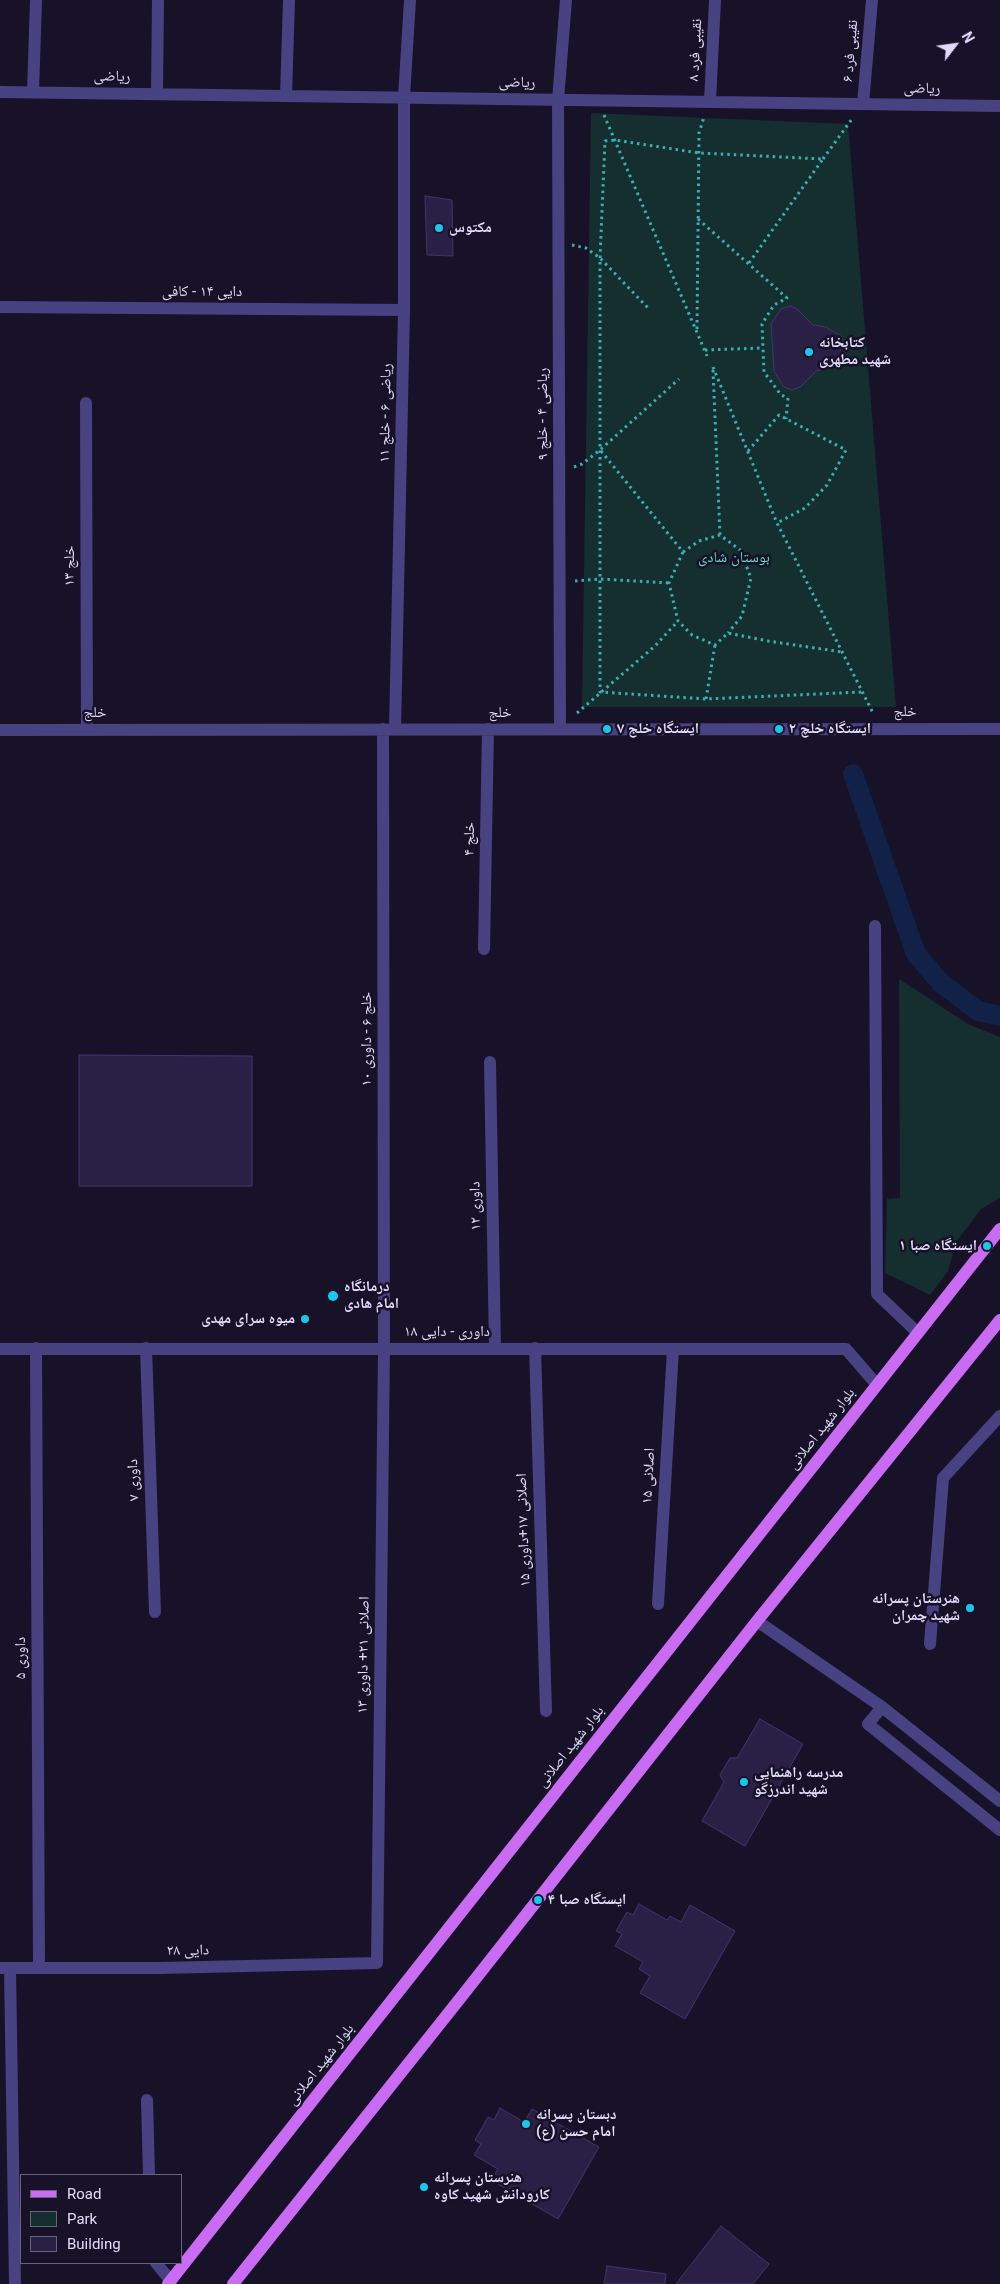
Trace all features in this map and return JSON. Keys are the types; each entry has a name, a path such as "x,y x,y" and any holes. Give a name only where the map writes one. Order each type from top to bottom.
{"main road":[{"name":"بلوار شهید اصلانی","path":"171,2283 1000,1229"},
{"path":"233,2284 757,1621 1000,1320"}],"street":[{"path":"33,92 36,0"},
{"path":"157,94 158,0"},
{"path":"286,96 289,0"},
{"name":"ریاضی ۶ - خلج ۱۱","path":"389,729 404,310 404,98 410,0"},
{"name":"ریاضی ۴ - خلج ۹","path":"560,729 560,242 558,100 566,0"},
{"name":"نقیبی فرد ۸","path":"710,102 715,0"},
{"name":"نقیبی فرد ۶","path":"862,104 872,0"},
{"name":"ریاضی","path":"0,92 1000,106"},
{"name":"دایی ۱۴ - کافی","path":"0,307 404,310"},
{"name":"خلج ۱۳","path":"86,403 87,730"},
{"name":"خلج ۶ - داوری ۱۰","path":"384,1348 389,729"},
{"name":"خلج ۴","path":"484,949 488,729"},
{"name":"خلج","path":"0,730 1000,729"},
{"path":"875,926 877,1294 918,1334"},
{"name":"داوری ۱۲","path":"490,1062 494,1349"},
{"name":"داوری ۵","path":"36,1348 38,1968"},
{"name":"داوری ۷","path":"146,1348 154,1612"},
{"name":"اصلانی ۲۱+ داوری ۱۳","path":"377,1963 384,1348"},
{"name":"اصلانی ۱۷+داوری ۱۵","path":"535,1348 546,1711"},
{"name":"داوری - دایی ۱۸","path":"0,1349 846,1349 877,1385"},
{"name":"اصلانی ۱۵","path":"658,1604 673,1349"},
{"path":"930,1644 943,1478 1000,1416"},
{"path":"757,1621 882,1707 1000,1801"},
{"path":"882,1707 868,1724 1000,1830"},
{"name":"دایی ۲۸","path":"5,1968 160,1968 377,1963"},
{"path":"5,1968 15,2284"},
{"path":"147,2100 149,2174"},
{"path":"157,2264 171,2283"}],"path":[{"path":"598,100 696,332 708,356"},
{"path":"696,332 699,133 710,102"},
{"path":"749,263 862,104"},
{"path":"600,692 600,258 605,141 615,140 699,153 823,159"},
{"path":"698,219 788,298 774,306 762,324 764,372 781,395 788,398 786,419"},
{"path":"560,242 586,248 600,258 649,309"},
{"path":"705,350 763,348"},
{"path":"720,535 712,367 777,523 881,729"},
{"path":"559,472 582,464 679,379"},
{"path":"748,452 779,415 846,450 827,485 805,508 777,523"},
{"path":"600,450 683,552"},
{"path":"715,644 692,635 678,621 669,583 683,552 699,541 720,535"},
{"path":"706,699 715,644 728,633 742,616 751,578 740,550 720,535"},
{"path":"560,581 601,579 669,583"},
{"path":"560,729 600,692 655,646 678,621"},
{"path":"728,633 768,642 842,652"},
{"path":"600,692 706,699 862,692"}],"green space":[{"name":"بوستان شادی","path":"591,113 848,124 896,707 582,707"},
{"path":"899,979 968,1024 1000,1037 1000,1198 981,1209 956,1242 948,1271 930,1295 885,1273 887,1199 900,1198"}],"building":[{"name":"مکتوس","path":"425,196 452,200 453,256 427,255"},
{"name":"کتابخانه شهید مطهری","path":"790,306 797,309 813,325 826,327 841,336 846,347 843,366 837,362 828,368 816,371 800,387 792,390 784,387 774,371 771,324 781,309"},
{"path":"79,1055 252,1056 252,1186 79,1186"},
{"path":"760,1719 803,1744 745,1846 702,1821 724,1782 720,1775 730,1758 737,1758"},
{"path":"639,1904 667,1920 670,1916 681,1922 690,1905 735,1931 685,2019 640,1993 650,1976 639,1969 643,1962 615,1946 622,1934 616,1931 627,1912 633,1915"},
{"path":"500,2108 524,2122 532,2109 599,2147 558,2219 491,2180 498,2169 474,2155 481,2144 475,2140 488,2117 494,2120"},
{"path":"721,2226 769,2264 753,2284 676,2284"},
{"path":"607,2266 666,2274 665,2284 604,2284"}],"waterway":[{"path":"853,774 916,954 941,983 978,1011 1000,1016"}],"place":[{"name":"مکتوس","path":"439,228"},
{"name":"کتابخانه شهید مطهری","path":"809,352"},
{"name":"ایستگاه خلج ۷","path":"607,729"},
{"name":"ایستگاه خلچ ۲","path":"779,729"},
{"name":"ایستگاه صبا ۱","path":"987,1246"},
{"name":"درمانگاه امام هادی","path":"333,1296"},
{"name":"میوه سرای مهدی","path":"305,1319"},
{"name":"هنرستان پسرانه شهید چمران","path":"970,1608"},
{"name":"مدرسه راهنمایی شهید اندرزگو","path":"744,1782"},
{"name":"ایستگاه صبا ۴","path":"538,1900"},
{"name":"دبستان پسرانه امام حسن (ع)","path":"526,2124"},
{"name":"هنرستان پسرانه کارودانش شهید کاوه","path":"424,2187"}]}
